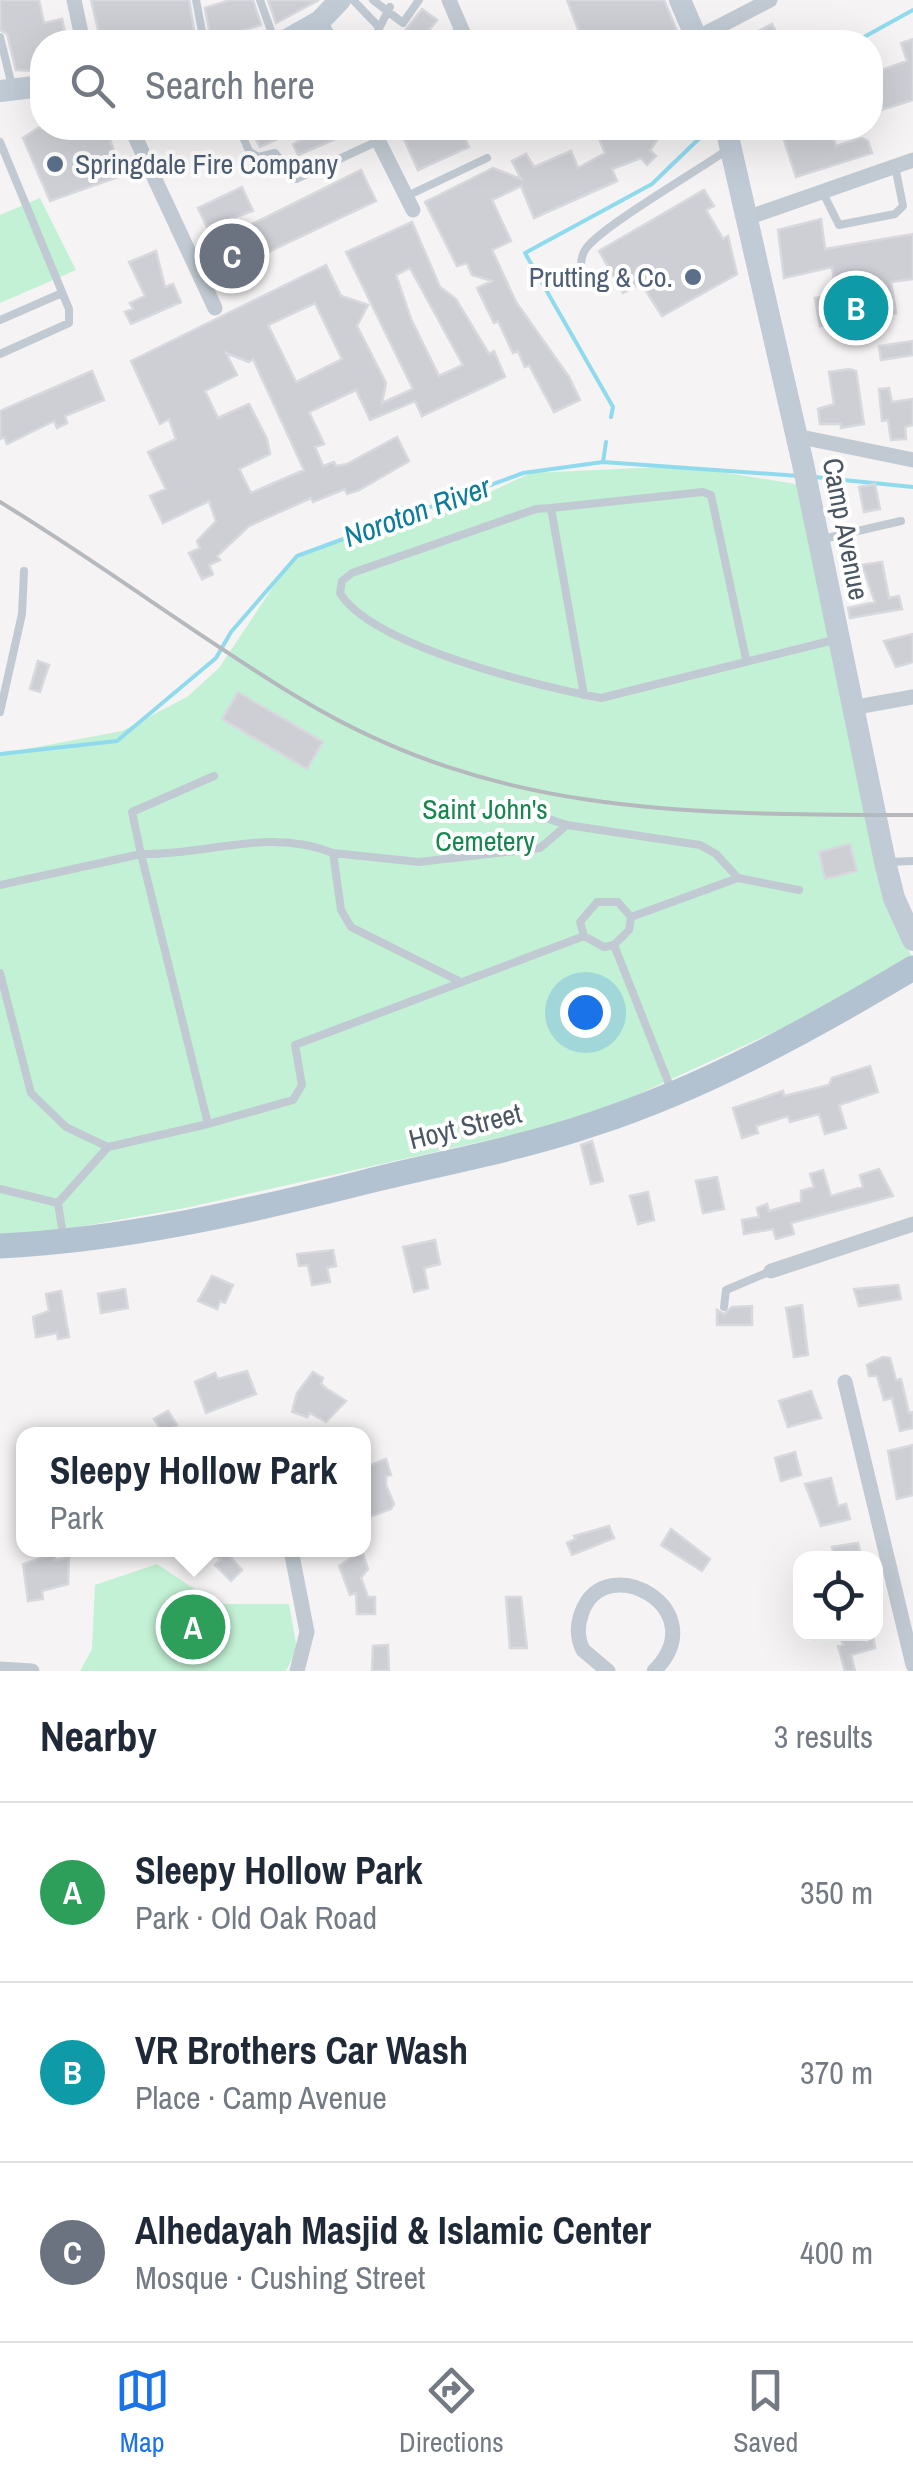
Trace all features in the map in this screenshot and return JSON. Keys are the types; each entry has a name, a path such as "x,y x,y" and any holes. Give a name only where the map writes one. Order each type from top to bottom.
{"main road":[{"name":"Hoyt Street","path":"0,1246 64,1240 304,1198 592,1125 672,1093 818,1025 913,968"}],"street":[{"path":"74,0 81,30"},
{"path":"300,28 340,0"},
{"path":"449,0 462,30"},
{"path":"680,0 690,30"},
{"path":"714,30 770,0"},
{"path":"137,140 214,308"},
{"path":"378,140 409,203"},
{"name":"Camp Avenue","path":"728,140 819,540 885,862 908,916 913,940"},
{"path":"747,218 913,160"},
{"path":"796,436 913,460"},
{"path":"851,708 913,697"},
{"path":"770,1271 913,1224"},
{"path":"845,1382 912,1665"},
{"path":"292,1557 306,1632 297,1671"},
{"path":"608,1671 582,1650 580,1619 588,1602 600,1590 634,1586 659,1600 670,1618 671,1645 654,1671"},
{"path":"0,1669 32,1671"}],"lane":[{"path":"196,0 202,30"},
{"path":"260,0 271,30"},
{"path":"352,0 378,26"},
{"path":"373,0 403,23 419,0"},
{"path":"376,30 389,9"},
{"path":"0,37 6,90"},
{"path":"244,140 258,158 275,153 296,179 364,140"},
{"path":"584,280 580,268 584,251 601,232 725,140"},
{"path":"0,142 62,293 70,323 0,354"},
{"path":"409,203 487,158"},
{"path":"822,191 839,225 896,214 903,206 904,195 896,166"},
{"path":"0,320 62,293"},
{"path":"746,659 711,496 702,492 536,509 352,573 342,582 340,593 348,607 422,646 503,678 602,698 838,639"},
{"path":"552,508 584,695"},
{"path":"819,540 900,521"},
{"path":"0,712 22,614 24,571"},
{"path":"208,1124 132,812 214,776"},
{"path":"540,816 567,825 700,845 716,854 738,878"},
{"path":"0,885 142,854 241,842 312,845 333,853 419,862 540,848 567,825"},
{"path":"333,853 341,910 352,927 461,982"},
{"path":"885,862 913,861"},
{"path":"632,916 738,878 799,890"},
{"path":"598,902 618,902 632,916 629,930 614,945 604,947 584,936 580,922 598,902"},
{"path":"0,973 31,1093 66,1128 108,1146 293,1100 302,1086 294,1044 584,936"},
{"path":"614,945 672,1093"},
{"path":"58,1203 108,1146"},
{"path":"0,1189 58,1203"},
{"path":"58,1203 64,1240"},
{"path":"724,1307 726,1290 770,1271"}],"green space":[{"path":"40,198 76,270 0,303 0,215"},
{"name":"Saint John's Cemetery","path":"683,466 802,485 893,921 913,959 828,1007 587,1118 185,1208 0,1241 0,754 122,731 187,697 219,668 289,563 331,541 416,526 531,473"},
{"path":"157,1564 217,1604 289,1604 297,1649 286,1671 80,1671 92,1649 95,1585"}],"building":[{"path":"0,0 39,0 44,23 62,19 64,30 30,30 30,71 16,70 7,34 0,30"},
{"path":"91,0 189,0 194,30 98,30"},
{"path":"230,0 253,0 261,25 244,30 209,30 205,8"},
{"path":"268,0 319,0 276,23"},
{"path":"567,0 664,0 677,30 578,30"},
{"path":"422,9 437,20 429,30 405,30"},
{"path":"913,39 913,100 883,109 883,69 907,61 901,43"},
{"path":"30,133 30,140 110,140 121,176 50,201 23,138"},
{"path":"256,140 275,140 260,147"},
{"path":"302,140 333,140 298,155 293,144"},
{"path":"404,140 466,140 469,147 418,170"},
{"path":"600,140 657,140 650,150 656,156 647,165 641,158 612,169 617,181 534,218 521,186 492,200 511,241 492,250 516,302 569,377 580,400 554,412 529,365 525,367 518,351 513,353 498,321 494,323 477,288 492,281 472,275 467,263 457,266 425,202 493,168 521,179 512,161 526,154 534,167 571,151 578,168 605,153"},
{"path":"784,140 834,140 836,146 868,141 872,153 796,177"},
{"path":"361,170 376,201 262,255 248,226"},
{"path":"242,187 253,211 207,227 198,208"},
{"path":"704,190 714,206 706,210 723,239 728,236 737,274 662,316 641,283 623,293 599,251"},
{"path":"821,219 825,249 913,234 913,279 891,282 896,313 820,326 815,298 836,294 832,267 784,278 778,230"},
{"path":"412,222 440,287 456,299 489,354 494,351 505,377 422,416 415,401 370,420 356,390 309,412 324,444 315,447 323,466 334,462 336,466 347,464 397,437 409,461 359,490 347,494 345,489 313,502 311,498 249,526 217,556 220,560 209,565 213,574 202,579 189,553 200,548 197,541 216,521 209,501 163,523 150,496 166,489 148,452 176,439 169,419 160,424 131,361 326,265 341,296 368,305 357,326 386,383 382,403 413,389 346,252","holes":["410,268 463,365 439,376 411,319 396,275","315,303 342,359 296,382 268,325","226,353 249,362 253,359 304,470 251,493 239,469 270,454 267,439 249,404 218,418 205,391 237,375"]},
{"path":"156,251 165,287 173,284 181,302 131,324 125,312 133,309 130,303 145,296 129,262"},
{"path":"913,341 913,355 881,360 879,346"},
{"path":"92,371 104,400 65,416 67,423 57,428 54,421 7,444 4,437 0,439 0,411"},
{"path":"856,371 864,424 841,428 841,424 820,424 818,409 834,404 829,372"},
{"path":"889,388 892,402 913,399 913,425 905,427 906,439 891,440 888,420 882,421 879,389"},
{"path":"875,484 880,509 864,512 859,487"},
{"path":"882,562 889,598 899,596 902,609 850,618 848,608 875,602 862,565"},
{"path":"913,634 913,662 896,667 884,641"},
{"path":"38,661 49,665 40,692 30,689"},
{"path":"238,692 323,742 307,769 222,719"},
{"path":"850,844 857,871 825,879 819,852"},
{"path":"870,1066 878,1092 839,1105 846,1128 825,1134 819,1114 790,1122 788,1116 756,1126 758,1133 742,1138 733,1108 783,1091 784,1096 829,1085 832,1078"},
{"path":"592,1141 603,1181 591,1184 581,1145"},
{"path":"879,1169 893,1196 791,1223 794,1234 776,1239 773,1229 744,1234 742,1220 759,1217 757,1208 767,1204 769,1211 801,1202 801,1191 814,1187 810,1174 823,1170 831,1196 863,1187 860,1175"},
{"path":"717,1177 724,1209 703,1213 696,1181"},
{"path":"648,1192 654,1220 638,1224 630,1196"},
{"path":"435,1240 440,1264 424,1268 428,1288 414,1292 403,1247"},
{"path":"333,1250 336,1266 327,1268 330,1282 312,1285 308,1265 299,1266 297,1254"},
{"path":"212,1276 233,1285 225,1303 220,1301 217,1309 198,1301"},
{"path":"898,1285 901,1299 859,1306 854,1289"},
{"path":"125,1289 128,1308 101,1313 98,1294"},
{"path":"61,1291 69,1337 58,1339 57,1333 36,1337 33,1317 49,1311 46,1294"},
{"path":"802,1305 808,1355 794,1357 786,1308"},
{"path":"752,1306 752,1325 717,1325 717,1310 724,1314 732,1307"},
{"path":"890,1358 896,1380 901,1379 909,1413 913,1412 913,1428 900,1431 892,1398 884,1400 877,1376 869,1376 867,1365"},
{"path":"247,1371 256,1394 206,1413 195,1382 215,1373 218,1379"},
{"path":"313,1372 323,1378 321,1384 346,1401 326,1422 310,1413 307,1417 292,1412 297,1393"},
{"path":"811,1391 821,1418 788,1427 779,1401"},
{"path":"168,1411 177,1425 159,1427 154,1419"},
{"path":"913,1445 913,1495 897,1499 888,1451"},
{"path":"795,1452 801,1475 781,1481 775,1458"},
{"path":"386,1459 391,1475 386,1476 386,1485 394,1504 371,1516 371,1465"},
{"path":"831,1478 838,1506 846,1504 850,1519 821,1526 805,1484"},
{"path":"609,1526 614,1538 572,1555 567,1543 576,1539 574,1536"},
{"path":"671,1529 710,1559 702,1571 661,1545"},
{"path":"858,1543 860,1551 833,1551 832,1547"},
{"path":"45,1557 69,1558 68,1584 42,1591 43,1599 28,1601 23,1564"},
{"path":"218,1557 232,1557 242,1570 231,1581 215,1565 221,1559"},
{"path":"352,1557 364,1557 368,1569 361,1578 368,1597 375,1597 375,1614 357,1614 356,1593 350,1595 339,1566"},
{"path":"506,1597 521,1597 527,1648 510,1648"},
{"path":"842,1641 874,1641 875,1648 851,1655 855,1671 845,1671 838,1646 843,1645"},
{"path":"388,1645 389,1671 372,1671 373,1646"}],"waterway":[{"path":"877,30 913,10"},
{"path":"611,417 613,407 525,253 652,184 698,140"},
{"path":"603,462 606,442"},
{"name":"Noroton River","path":"0,754 117,741 216,658 231,632 297,556 523,473 603,462 799,476"},
{"name":"Noroton River","path":"814,477 913,487"}],"railway":[{"path":"0,502 304,701 377,739 451,768 525,788 600,802 753,813 913,815"}],"place":[{"name":"Springdale Fire Company","path":"55,164"},
{"name":"Alhedayah Masjid & Islamic Center","path":"232,256"},
{"name":"Prutting & Co.","path":"693,277"},
{"name":"VR Brothers Car Wash","path":"856,308"},
{"name":"Sleepy Hollow Park","path":"193,1627"}]}
